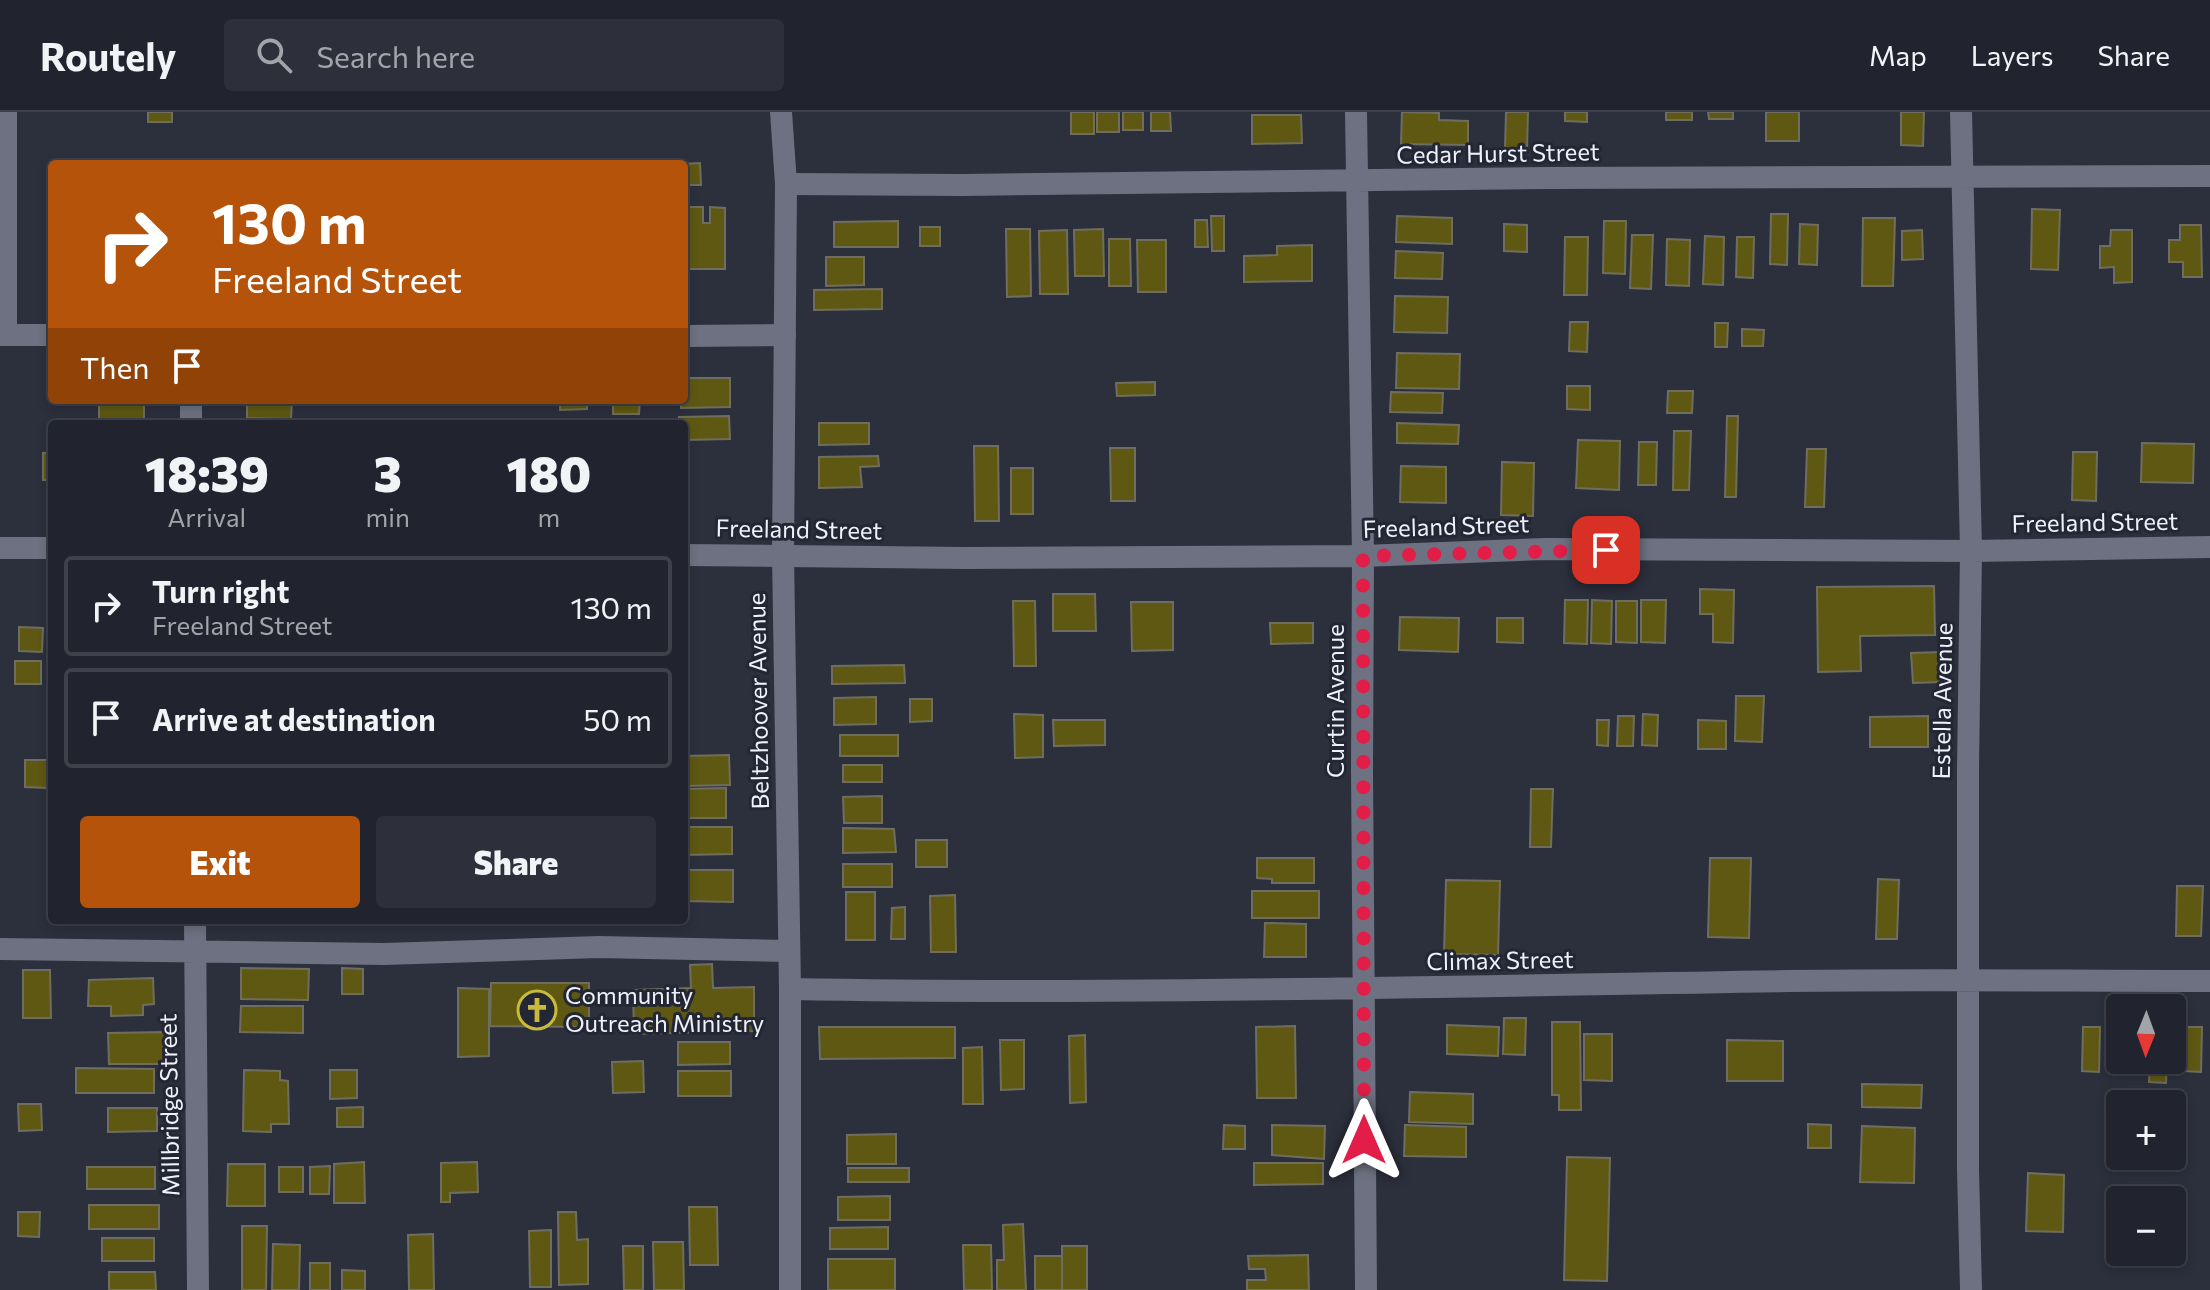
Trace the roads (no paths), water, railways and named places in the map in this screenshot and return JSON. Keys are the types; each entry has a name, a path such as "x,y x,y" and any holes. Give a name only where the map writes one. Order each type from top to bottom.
{"street":[{"path":"6,112 3,335 48,335"},
{"name":"Beltzhoover Avenue","path":"781,112 786,184 783,555 790,989 790,1290"},
{"name":"Curtin Avenue","path":"1356,112 1363,556 1366,1290"},
{"name":"Estella Avenue","path":"1961,112 1971,551 1968,770 1971,1290"},
{"name":"Cedar Hurst Street","path":"786,184 2210,176"},
{"path":"688,336 785,335"},
{"name":"Freeland Street","path":"688,555 965,558 1363,556 1545,549 1971,551 2210,547"},
{"path":"0,548 48,548"},
{"name":"Millbridge Street","path":"195,924 198,1290"},
{"path":"0,949 384,954 599,947 789,951"},
{"name":"Climax Street","path":"790,989 962,992 1970,980 2210,981"}],"place":[{"name":"Community Outreach Ministry","path":"537,1010"}]}
